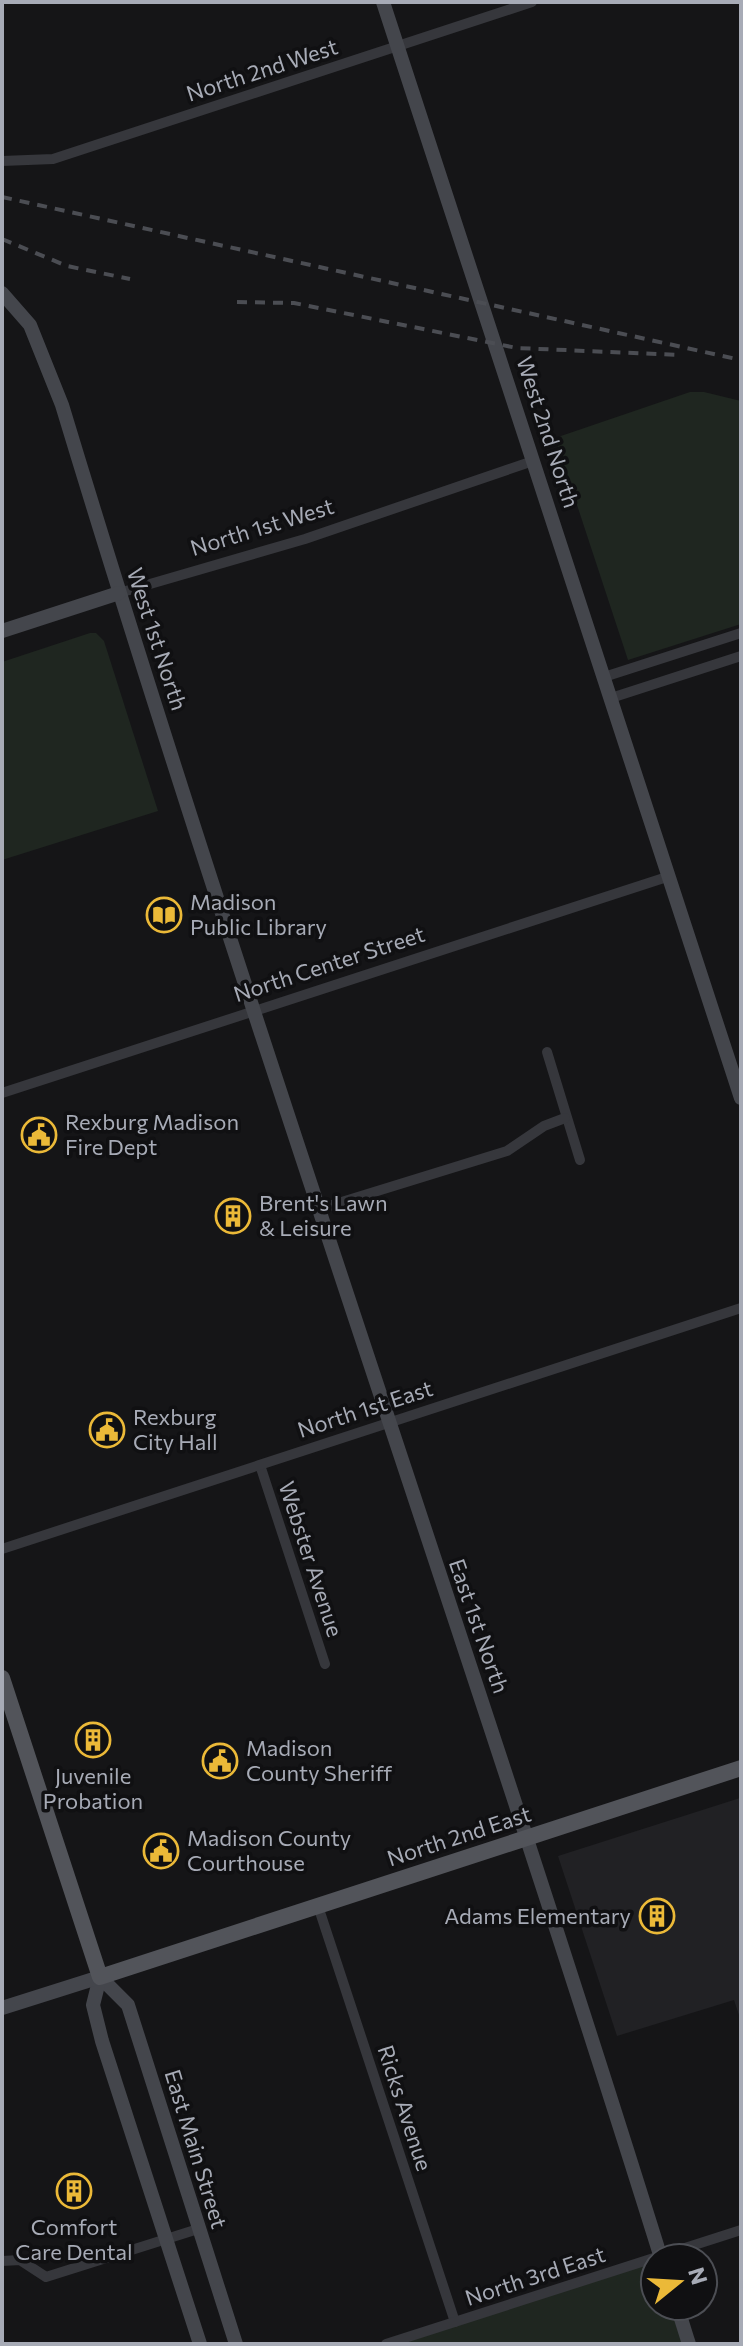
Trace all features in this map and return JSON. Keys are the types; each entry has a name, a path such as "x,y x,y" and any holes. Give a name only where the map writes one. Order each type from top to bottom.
{"main road":[{"name":"East Main Street","path":"2,1678 100,1977"},
{"name":"North 2nd East","path":"100,1977 741,1768"}],"street":[{"name":"West 2nd North","path":"383,2 741,1098"},
{"name":"North 2nd West","path":"2,161 53,159 532,2"},
{"name":"West 1st North","path":"2,293 30,325 48,366 253,1009"},
{"name":"North 1st West","path":"2,631 291,543 533,461"},
{"path":"604,677 741,633"},
{"path":"611,698 741,656"},
{"name":"North Center Street","path":"2,1093 670,876"},
{"name":"East 1st North","path":"253,1009 656,2242"},
{"path":"547,1052 580,1160"},
{"path":"319,1209 507,1151 544,1126 565,1118"},
{"name":"North 1st East","path":"2,1549 741,1308"},
{"name":"Webster Avenue","path":"260,1465 325,1664"},
{"name":"Ricks Avenue","path":"318,1906 455,2322"},
{"path":"2,2008 100,1977"},
{"name":"East Main Street","path":"100,1977 128,2005 236,2344"},
{"name":"East Main Street","path":"100,1977 93,2005 102,2041 200,2344"},
{"path":"2,2261 20,2260 46,2277 198,2229"},
{"name":"North 3rd East","path":"705,2242 741,2230"},
{"name":"North 3rd East","path":"386,2344 639,2264"},
{"path":"682,2322 689,2344"}],"shaded area":[{"path":"690,392 704,392 741,401 741,624 628,660 555,438"},
{"path":"96,633 104,641 158,811 2,860 2,662"},
{"path":"740,1798 741,2021 734,2000 617,2036 558,1856"},
{"path":"639,2263 639,2322 682,2322 689,2344 387,2344"}],"railway":[{"path":"2,197 741,360"},
{"path":"2,239 67,266 130,279"},
{"path":"237,302 294,303 517,348 681,355"}],"place":[{"name":"Madison Public Library","path":"164,915"},
{"name":"Rexburg Madison Fire Dept","path":"39,1135"},
{"name":"Brent's Lawn & Leisure","path":"233,1216"},
{"name":"Rexburg City Hall","path":"107,1430"},
{"name":"Juvenile Probation","path":"93,1740"},
{"name":"Madison County Sheriff","path":"220,1761"},
{"name":"Madison County Courthouse","path":"161,1851"},
{"name":"Adams Elementary","path":"657,1916"},
{"name":"Comfort Care Dental","path":"74,2191"}]}
